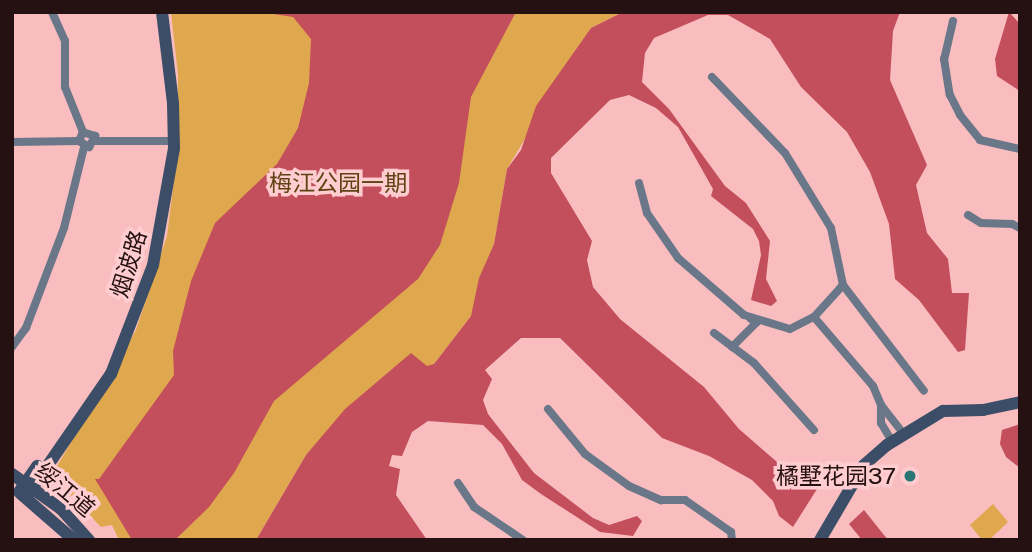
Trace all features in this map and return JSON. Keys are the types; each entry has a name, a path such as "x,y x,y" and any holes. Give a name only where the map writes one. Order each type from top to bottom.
{"main road":[{"name":"烟波路","path":"23,489 105,370 137,299 153,246 168,141 160,12"},
{"name":"烟波路","path":"23,489 111,374 153,265 174,148 173,103 160,12"},
{"path":"820,540 864,465 892,441 943,411 982,410 1020,402"},
{"name":"绥江道","path":"12,474 23,489 74,540"},
{"name":"绥江道","path":"23,489 89,540"}],"street":[{"path":"12,347 26,328 64,228 83,132 65,87 65,41 52,12"},
{"path":"953,21 944,59 950,95 960,115 980,140 1020,149"},
{"path":"712,77 752,116 809,187 831,228 843,285 924,391"},
{"path":"83,132 91,132 95,141"},
{"path":"12,142 81,144 95,141 168,141"},
{"path":"639,183 647,213 678,258 744,315 757,322 732,347"},
{"path":"968,215 981,223 1012,223 1020,228"},
{"path":"744,315 790,329 814,317 843,285"},
{"path":"814,317 873,386 881,405 904,434"},
{"path":"714,333 754,363 814,430"},
{"path":"881,405 881,423 892,441"},
{"path":"548,409 585,454 629,486 661,500 685,500 731,532 732,540"},
{"path":"458,483 474,507 523,540"}],"green space":[{"name":"梅江公园一期","path":"171,12 623,12 591,28 507,169 494,244 471,316 434,364 306,455 256,540 119,540 112,525 101,527 52,475 136,330 167,236 177,157 178,75"},
{"path":"993,504 1008,522 989,540 982,540 970,525"}],"shaded area":[{"path":"260,12 516,12 471,97 459,183 440,245 418,279 274,401 234,473 209,507 175,540 132,540 95,479 99,479 174,375 173,351 191,281 215,223 277,164 298,128 309,83 311,39 293,17"},
{"path":"623,12 900,12 893,31 890,80 927,165 916,185 927,233 948,259 952,293 969,293 965,350 958,352 919,300 895,279 889,224 870,172 847,132 801,87 770,39 728,15 708,15 654,38 645,53 642,82 669,109 725,186 746,203 770,241 766,279 777,301 771,306 751,300 761,255 759,241 753,229 711,196 713,189 678,127 656,108 629,95 610,100 551,158 551,173 592,241 587,260 593,287 620,319 704,387 739,429 791,474 807,477 820,472 824,478 793,527 779,516 773,501 752,480 709,456 662,438 560,338 521,338 485,370 492,379 483,400 488,414 534,473 593,518 609,525 637,516 642,521 633,536 600,532 522,480 502,444 483,425 428,421 412,432 402,456 392,455 389,466 400,469 396,495 427,540 256,540 306,455 345,409 411,353 427,366 434,364 471,316 479,278 494,244 507,169 521,150 536,106 591,28"},
{"path":"1009,12 1020,24 1020,91 997,76 995,59"},
{"path":"1020,424 1020,468 1006,457 1000,444 1002,430"},
{"path":"864,510 888,540 862,540 849,524"}],"place":[{"name":"橘墅花园37","path":"910,476"}]}
